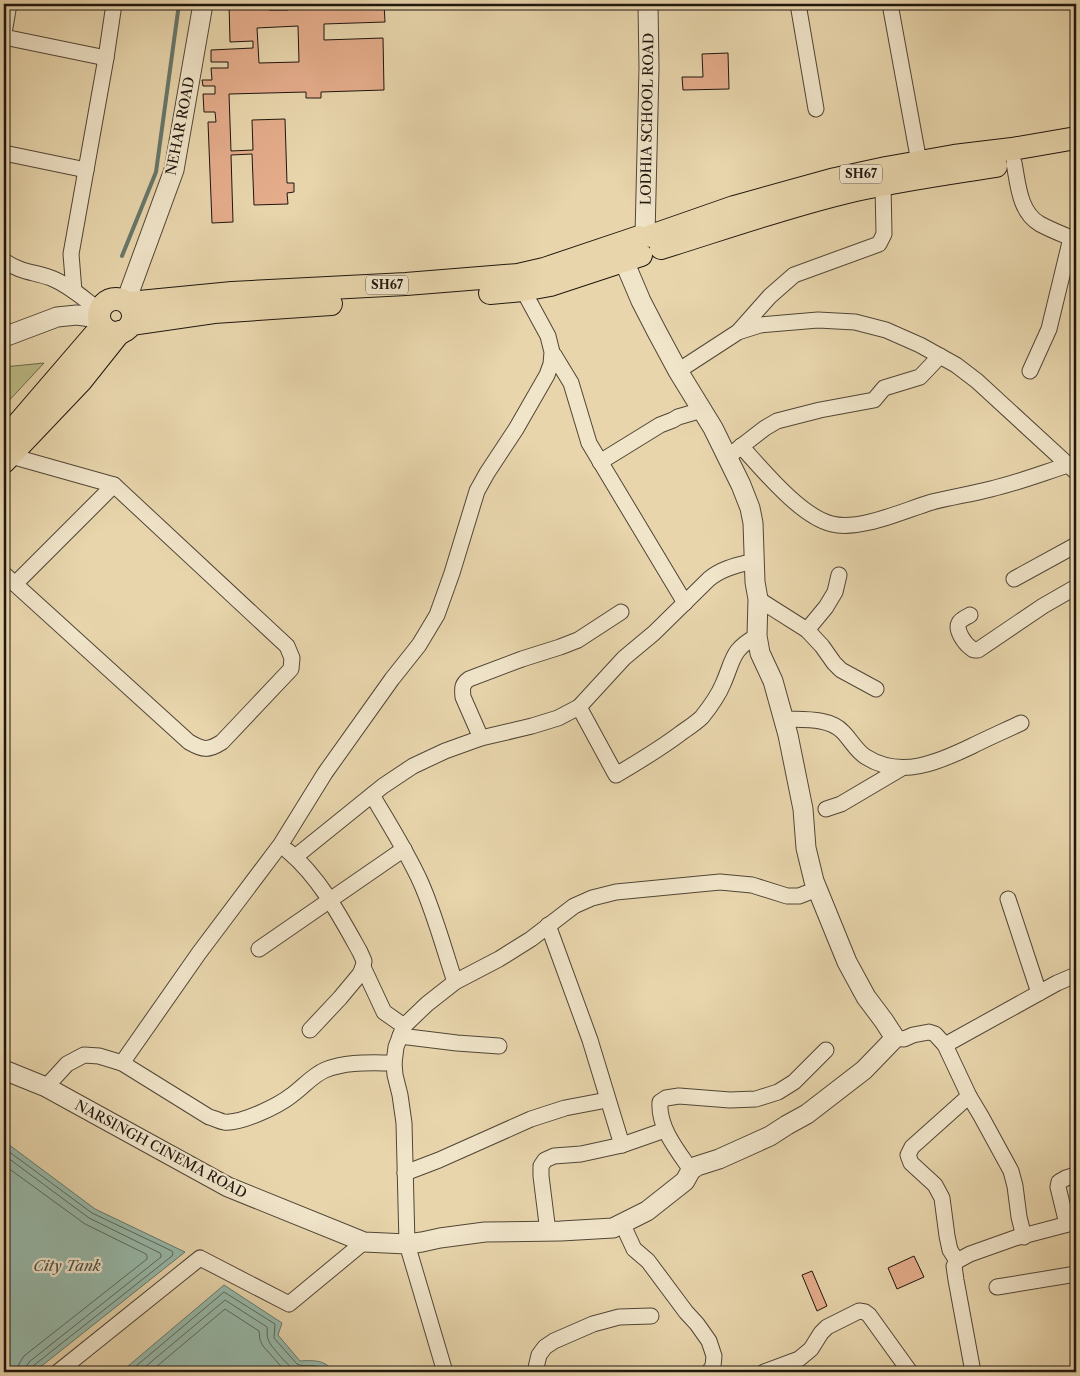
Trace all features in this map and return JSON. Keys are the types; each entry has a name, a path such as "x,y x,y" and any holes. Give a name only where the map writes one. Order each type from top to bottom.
{"main road":[{"name":"SH67","path":"115,316 232,293 331,296 457,296 523,290 550,285 734,208 822,183 886,168 1076,138"},
{"name":"SH67","path":"331,296 441,282 518,275 844,193 915,179 1076,154"},
{"path":"6,453 80,381 115,316"}],"street":[{"path":"4,33 9,4"},
{"path":"74,291 71,254 114,4"},
{"name":"NEHAR ROAD","path":"115,316 174,170 203,4"},
{"name":"LODHIA SCHOOL ROAD","path":"643,245 649,68 648,4"},
{"path":"798,4 816,109"},
{"path":"890,4 920,162"},
{"path":"4,37 106,58"},
{"path":"4,153 86,170"},
{"path":"1014,163 1026,210 1039,223 1074,239 1049,329 1030,371"},
{"path":"678,371 738,332 770,296 794,275 879,244 884,234 883,185"},
{"path":"643,245 641,301 678,371 713,428 734,452 778,486 805,510 826,522 838,525 879,520 931,502 1072,469"},
{"path":"4,262 15,268 52,279 115,316"},
{"path":"523,290 548,336 552,352 551,364"},
{"path":"4,337 57,317 77,315 115,316"},
{"path":"738,332 771,323 818,320 855,322 886,330 920,345 956,365 977,380 1072,469"},
{"path":"122,1063 199,953 281,844 325,774 392,679 419,645 437,615 477,491 547,375 554,355 571,382 589,443 685,603"},
{"path":"734,452 764,428 785,419 874,400 884,388 920,377 940,356"},
{"path":"600,462 660,425 702,410"},
{"path":"734,452 753,523 758,599 757,636 760,652 773,681 784,719 803,809 806,848 817,889 847,962 866,997 895,1038"},
{"path":"4,574 189,742 201,748 212,749 222,742 291,669 292,658 287,646 114,485 6,453"},
{"path":"15,584 114,485"},
{"path":"1014,579 1076,545"},
{"path":"295,857 372,795 414,766 446,751 481,738 558,718 579,707 624,658 717,572 754,560"},
{"path":"807,630 836,592 839,575"},
{"path":"970,616 960,622 959,630 969,647 972,650 978,650 1042,606 1076,587"},
{"path":"758,599 807,630 841,670 876,689"},
{"path":"481,738 464,697 462,690 464,683 522,659 578,640 621,612"},
{"path":"579,707 616,775 662,748 701,718 723,685 735,653 745,642 757,636"},
{"path":"784,719 821,722 836,726 859,752 867,758 889,767 902,768 940,760 1021,723"},
{"path":"826,809 841,804 902,768"},
{"path":"372,795 422,884 455,982"},
{"path":"281,844 295,857 331,901 364,961 360,974 310,1030"},
{"path":"259,949 404,849"},
{"path":"445,1372 407,1244 404,1123 394,1063 396,1047 402,1031 427,1004 455,982 499,959 531,939 574,906 592,898 616,892 720,882 752,885 787,896 799,896 817,889"},
{"path":"1008,900 1039,993"},
{"path":"548,925 590,1040 622,1145"},
{"path":"363,967 384,1012 402,1031 457,1043 499,1046"},
{"path":"945,1045 1039,993 1074,980"},
{"path":"895,1038 904,1039 929,1032 935,1034 945,1045 969,1096 1011,1171 1024,1237"},
{"path":"826,1050 794,1082 778,1092 756,1099 730,1100 679,1096 666,1098 660,1102 659,1111 665,1130 691,1170 770,1136 787,1124 807,1114 864,1070 895,1038"},
{"path":"46,1087 67,1064 84,1056 100,1056 122,1063 210,1117 225,1122 240,1120 274,1107 324,1070 359,1063 394,1063"},
{"name":"NARSINGH CINEMA ROAD","path":"4,1070 46,1087 228,1186 364,1242 407,1244 485,1232 548,1232 613,1228 646,1211 685,1181 691,1170"},
{"path":"958,1261 950,1250 942,1198 935,1185 911,1163 908,1155 912,1147 969,1096"},
{"path":"406,1173 531,1119 565,1108 607,1100"},
{"path":"548,1232 541,1176 541,1166 545,1160 554,1156 581,1154 622,1145 665,1130"},
{"path":"973,1372 954,1266 958,1261 978,1251 1015,1238 1072,1223 1058,1186 1059,1182 1076,1175"},
{"path":"622,1224 634,1249 648,1261 708,1341 714,1356 715,1370"},
{"path":"58,1372 200,1258 288,1304 364,1242"},
{"path":"997,1287 1076,1274"},
{"path":"764,1372 799,1359 811,1349 826,1327 860,1311 865,1312 869,1316 910,1372"},
{"path":"535,1372 539,1356 545,1347 554,1341 593,1324 619,1318 650,1316"}],"green space":[{"path":"44,363 4,406 4,367"}],"water":[{"name":"City Tank","path":"4,1141 95,1209 185,1252 34,1372 4,1372"},
{"path":"224,1285 282,1323 278,1335 300,1361 323,1363 333,1372 121,1372"}],"building":[{"path":"229,4 269,4 269,10 288,10 288,4 324,4 324,6 384,4 385,22 324,24 324,40 383,38 384,90 321,92 321,98 306,98 306,92 229,94 231,151 253,150 252,120 285,119 287,183 294,183 294,192 287,193 288,204 254,205 252,154 231,155 233,222 212,223 208,122 216,122 215,112 204,112 203,94 215,94 215,86 203,86 202,80 212,80 211,68 228,68 228,62 211,62 211,50 253,48 253,41 230,42","holes":["298,26 299,62 259,63 257,28"]},
{"path":"728,53 729,89 683,90 682,77 703,77 702,54"},
{"path":"914,1256 924,1277 897,1289 888,1268"},
{"path":"812,1271 827,1306 817,1311 802,1275"}],"waterway":[{"path":"122,256 156,172 179,4"}]}
